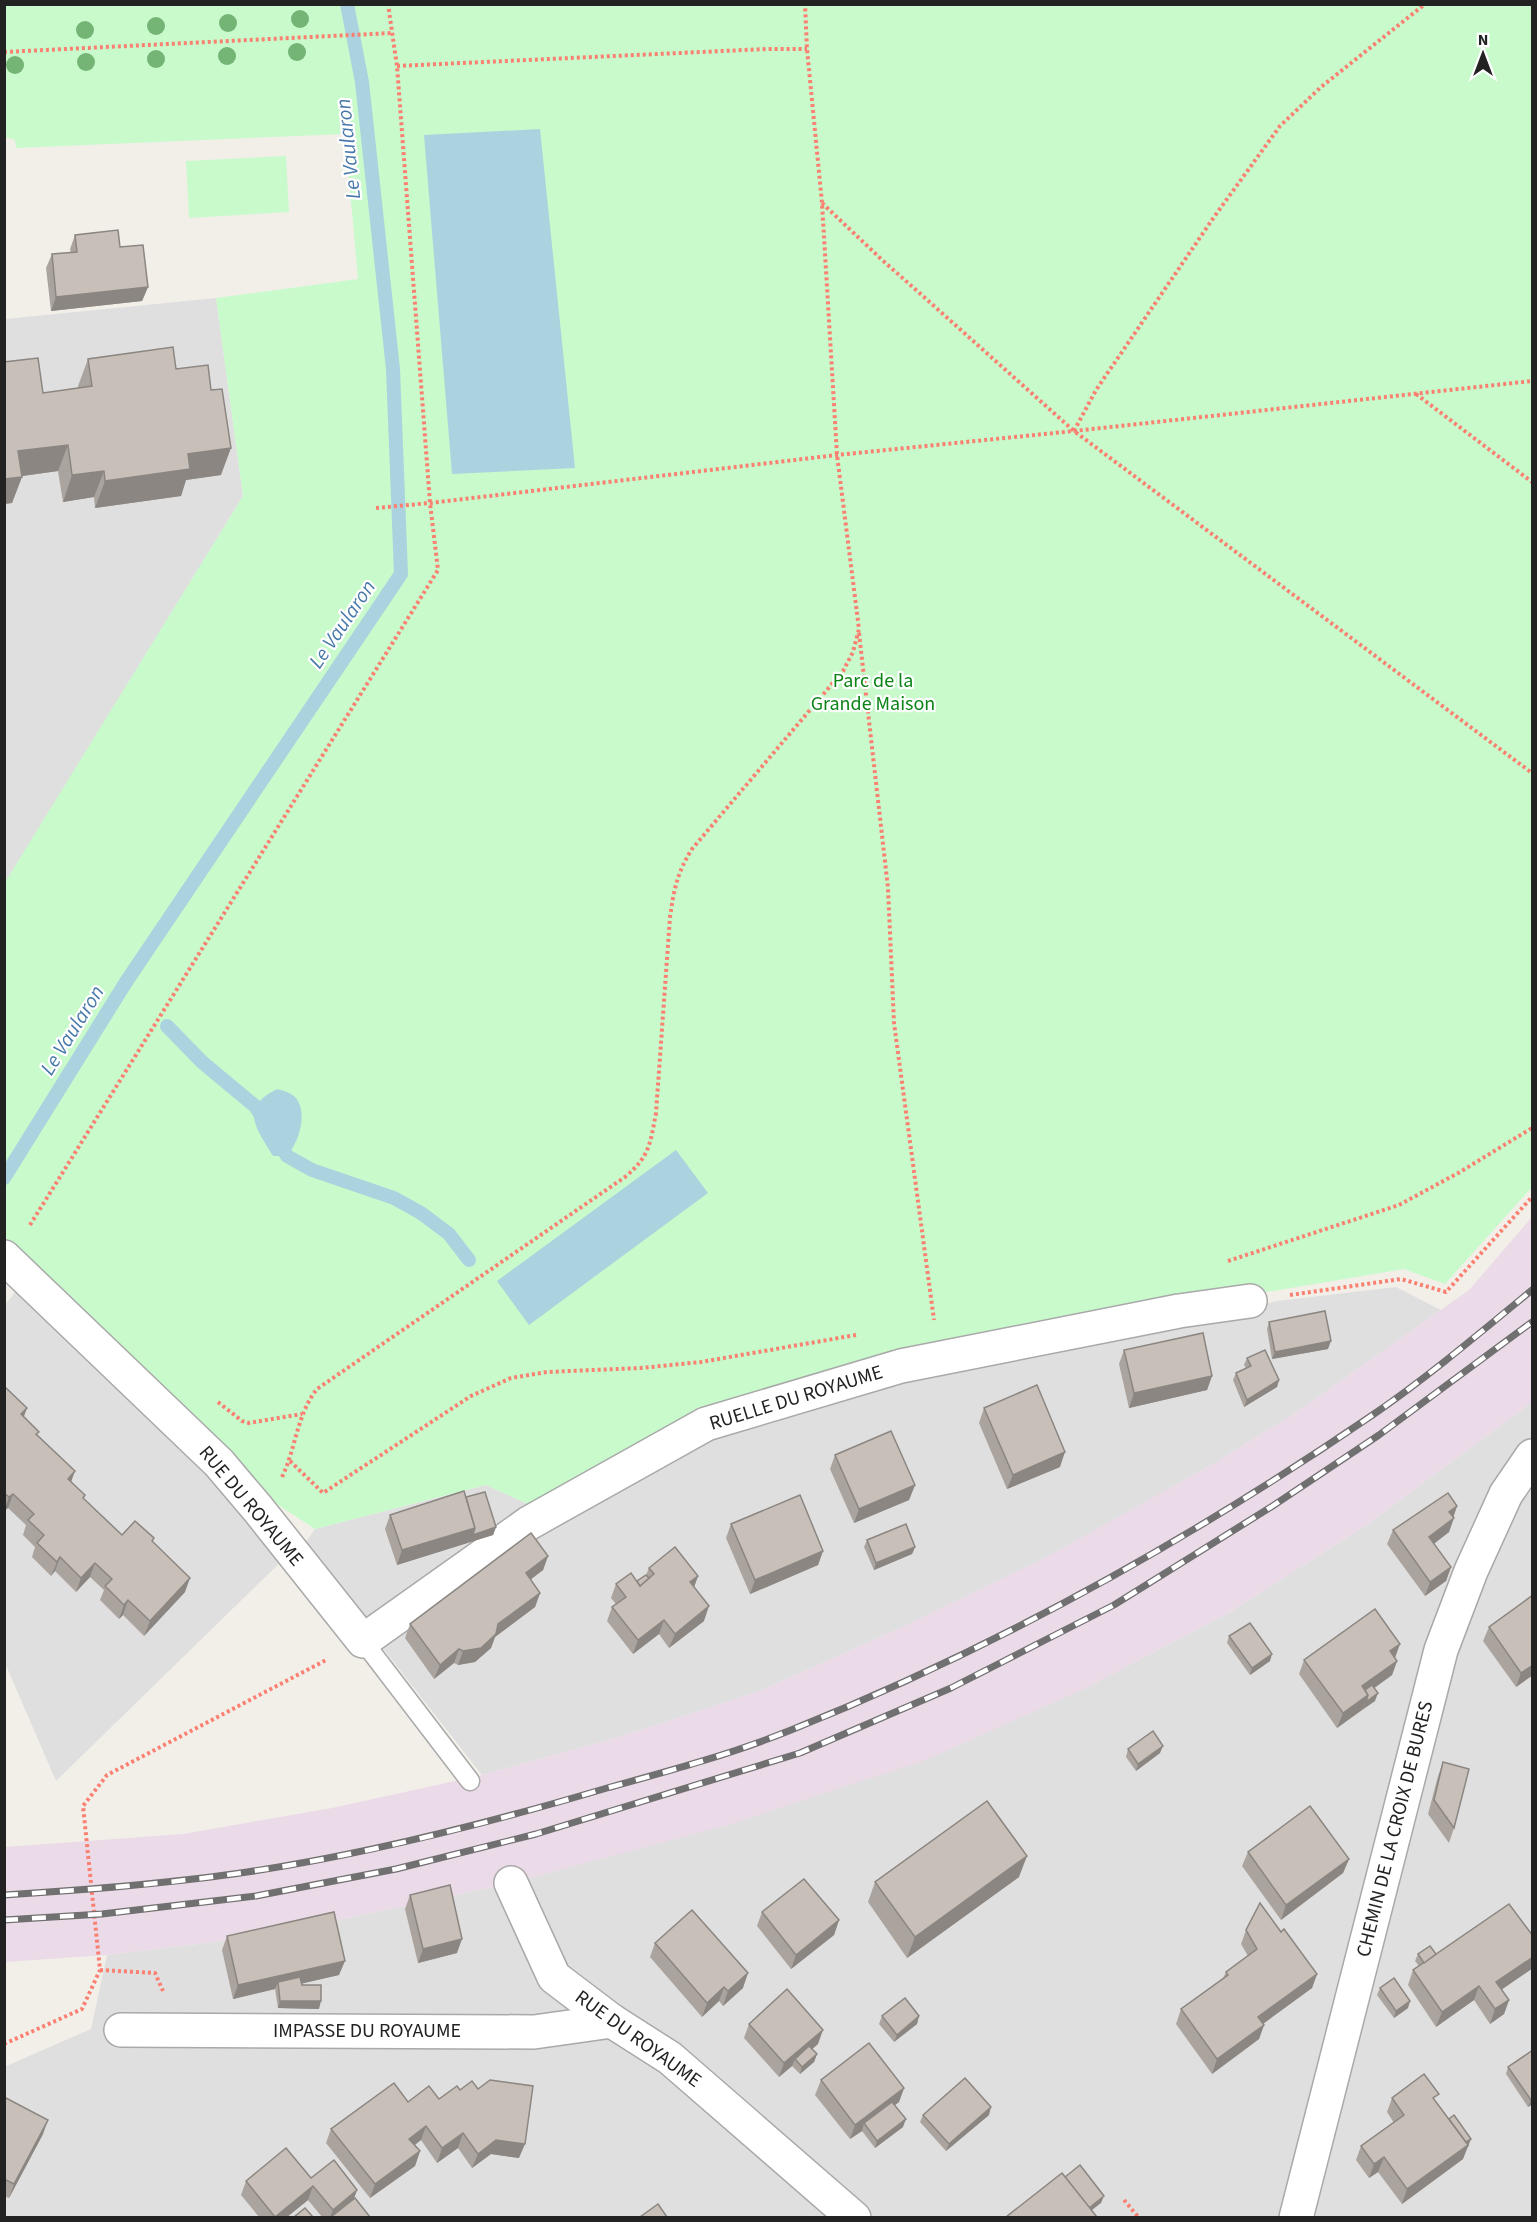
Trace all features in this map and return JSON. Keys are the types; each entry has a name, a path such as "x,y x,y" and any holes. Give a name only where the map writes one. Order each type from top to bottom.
{"street":[{"name":"RUE DU ROYAUME","path":"6,1259 219,1463 363,1641"},
{"name":"RUELLE DU ROYAUME","path":"363,1641 529,1523 706,1424 901,1366 1179,1311 1250,1301"},
{"name":"CHEMIN DE LA CROIX DE BURES","path":"1296,2217 1441,1650 1471,1571 1506,1494 1533,1456"},
{"name":"RUE DU ROYAUME","path":"511,1883 554,1977 612,2020 670,2058 854,2217"},
{"name":"IMPASSE DU ROYAUME","path":"121,2030 534,2032 612,2020"}],"lane":[{"name":"RUE DU ROYAUME","path":"363,1641 471,1781"}],"path":[{"path":"805,4 807,49 822,203 837,454 888,888 894,1023 934,1321"},
{"path":"1074,431 1103,381 1214,217 1280,126 1321,87 1425,4"},
{"path":"6,1259 438,570 430,503 397,66 388,5"},
{"path":"4,52 392,33"},
{"path":"397,66 754,49 807,49"},
{"path":"822,203 879,257 1074,431 1533,773"},
{"path":"376,508 837,454 1074,431 1533,381"},
{"path":"1415,393 1533,482"},
{"path":"258,1509 280,1480 290,1461 302,1414 308,1400 317,1389 642,1163 651,1140 656,1113 670,916 680,867 692,849 843,671 853,652 859,629"},
{"path":"1224,1262 1399,1205 1533,1128"},
{"path":"1250,1301 1401,1279 1446,1292 1533,1197"},
{"path":"922,1323 945,1319"},
{"path":"290,1461 323,1493 471,1396 511,1378 547,1372 641,1368 701,1362 864,1333"},
{"path":"228,1411 249,1423 302,1414"},
{"path":"4,2044 82,2009 100,1970 83,1806 107,1775 363,1641"},
{"path":"100,1970 155,1973"},
{"path":"1124,2200 1139,2217"}],"shaded area":[{"path":"216,298 243,496 5,884 5,319"},
{"path":"1532,1217 1532,1402 1368,1524 1230,1612 1086,1688 926,1760 732,1824 511,1883 353,1917 214,1942 107,1955 5,1962 5,1847 183,1834 332,1808 482,1775 619,1737 760,1691 896,1630 1043,1559 1213,1464 1294,1414 1469,1290"},
{"path":"26,1279 291,1552 56,1781 5,1663 4,1306"},
{"path":"1396,1287 1441,1310 1294,1414 1213,1464 1044,1559 896,1630 760,1691 619,1737 482,1775 303,1546 315,1529 486,1485 528,1504 550,1522 717,1435 912,1377 1189,1322 1277,1301"},
{"path":"1532,1402 1532,2217 5,2217 4,2067 91,2029 107,1955 214,1942 353,1917 511,1883 1086,1688 1230,1612 1368,1524"}],"green space":[{"name":"Parc de la Grande Maison","path":"5,5 1532,5 1532,1187 1445,1284 1404,1269 1147,1312 707,1408 528,1504 486,1485 315,1529 263,1495 5,1237 4,884 243,496 216,298 358,279 345,134 16,148 15,140 5,137"},
{"path":"286,156 289,212 189,218 186,161"}],"water":[{"path":"540,129 575,468 452,474 424,135"},
{"path":"277,1089 294,1096 301,1107 298,1137 287,1156 273,1156 254,1119 258,1104 265,1096"},
{"path":"676,1150 708,1193 529,1325 497,1281"}],"building":[{"path":"118,230 120,247 143,245 148,287 56,297 52,254 77,252 75,235"},
{"path":"173,347 176,369 208,365 211,390 222,389 231,448 188,454 190,469 105,481 104,471 72,475 68,445 18,451 22,477 4,479 4,362 38,358 43,393 92,386 88,359"},
{"path":"1325,1311 1331,1341 1275,1352 1269,1322"},
{"path":"1203,1333 1212,1376 1134,1393 1124,1350"},
{"path":"1265,1350 1279,1380 1247,1400 1236,1373 1251,1366 1247,1358"},
{"path":"1037,1385 1065,1452 1013,1475 984,1408"},
{"path":"4,1386 27,1408 21,1414 39,1432 36,1434 75,1471 68,1479 85,1495 83,1498 122,1535 135,1521 154,1538 152,1541 190,1578 150,1621 128,1600 124,1605 105,1586 112,1579 95,1563 81,1578 60,1557 57,1562 37,1543 44,1535 28,1520 34,1514 13,1494 9,1497 4,1493"},
{"path":"891,1431 915,1485 859,1509 835,1455"},
{"path":"464,1491 475,1528 402,1550 390,1515"},
{"path":"485,1492 496,1527 473,1535 475,1528 466,1497"},
{"path":"1448,1493 1457,1506 1449,1512 1454,1518 1429,1537 1451,1567 1430,1582 1393,1530"},
{"path":"800,1495 823,1551 755,1580 731,1524"},
{"path":"906,1524 915,1547 876,1563 867,1540"},
{"path":"531,1533 548,1556 526,1573 540,1593 498,1624 496,1634 481,1648 463,1651 459,1649 440,1665 410,1624"},
{"path":"675,1547 698,1576 690,1582 709,1606 675,1634 664,1620 638,1640 612,1607 626,1597 616,1584 631,1573 640,1586 654,1574 649,1568"},
{"path":"646,1575 649,1578 640,1586 637,1581"},
{"path":"1533,1595 1533,1665 1521,1673 1489,1627"},
{"path":"1375,1609 1400,1644 1390,1651 1397,1661 1362,1686 1368,1695 1343,1713 1304,1660"},
{"path":"1250,1623 1272,1654 1252,1668 1229,1636"},
{"path":"1372,1685 1378,1693 1366,1702 1368,1695 1365,1690"},
{"path":"1153,1731 1163,1746 1138,1764 1128,1749"},
{"path":"1443,1762 1469,1769 1454,1828 1434,1800"},
{"path":"987,1801 1027,1856 915,1937 875,1882"},
{"path":"1310,1806 1349,1859 1286,1905 1248,1852"},
{"path":"804,1879 839,1920 796,1955 762,1912"},
{"path":"450,1885 462,1939 423,1949 410,1895"},
{"path":"1260,1903 1281,1932 1284,1929 1317,1974 1258,2017 1264,2025 1217,2059 1181,2009 1228,1975 1226,1972 1257,1949 1246,1930"},
{"path":"1509,1904 1533,1936 1533,1957 1496,1982 1509,2000 1495,2009 1479,1986 1442,2012 1413,1970"},
{"path":"692,1910 748,1973 728,1991 724,1987 707,2003 655,1943"},
{"path":"334,1912 345,1961 238,1985 227,1936"},
{"path":"1430,1946 1436,1954 1424,1963 1418,1954"},
{"path":"300,1977 302,1985 321,1985 321,2001 280,2001 278,1982"},
{"path":"1394,1978 1410,2001 1396,2011 1380,1988"},
{"path":"787,1989 823,2030 784,2063 749,2024"},
{"path":"905,1998 919,2016 897,2035 882,2016"},
{"path":"869,2043 904,2088 855,2125 821,2080"},
{"path":"809,2046 817,2054 802,2067 795,2059"},
{"path":"1533,2050 1533,2099 1531,2100 1508,2067"},
{"path":"1424,2074 1439,2094 1433,2098 1468,2145 1407,2189 1384,2157 1374,2164 1361,2146 1404,2115 1392,2098"},
{"path":"965,2078 991,2107 949,2144 923,2115"},
{"path":"490,2080 533,2086 525,2144 496,2140 478,2154 463,2133 442,2148 426,2126 409,2139 420,2151 375,2184 331,2129 394,2083 408,2102 429,2086 439,2099 457,2086 460,2090 472,2081 478,2089"},
{"path":"4,2097 48,2120 14,2184 4,2179"},
{"path":"892,2102 906,2119 877,2141 864,2123"},
{"path":"1454,2115 1471,2139 1466,2142 1449,2119"},
{"path":"286,2148 311,2178 334,2160 357,2190 333,2210 313,2186 275,2217 246,2181"},
{"path":"1080,2165 1104,2196 1089,2208 1065,2177"},
{"path":"1062,2173 1097,2217 1006,2217"},
{"path":"355,2198 370,2217 331,2217"},
{"path":"658,2204 667,2217 640,2217"},
{"path":"305,2208 313,2217 294,2217"}],"waterway":[{"name":"Le Vaularon","path":"4,1178 126,982 401,574 393,369 362,82 347,4"},
{"path":"167,1026 202,1062 255,1106 264,1120"},
{"path":"278,1141 287,1156 312,1170 394,1198 421,1213 449,1234 469,1260"}],"railway":[{"path":"4,1895 126,1886 217,1876 293,1865 383,1847 677,1769 791,1730 943,1664 1018,1627 1235,1505 1374,1414 1435,1369 1532,1290"},
{"path":"4,1920 102,1914 256,1896 396,1869 536,1834 800,1753 951,1688 1114,1605 1271,1507 1379,1435 1532,1322"}]}
